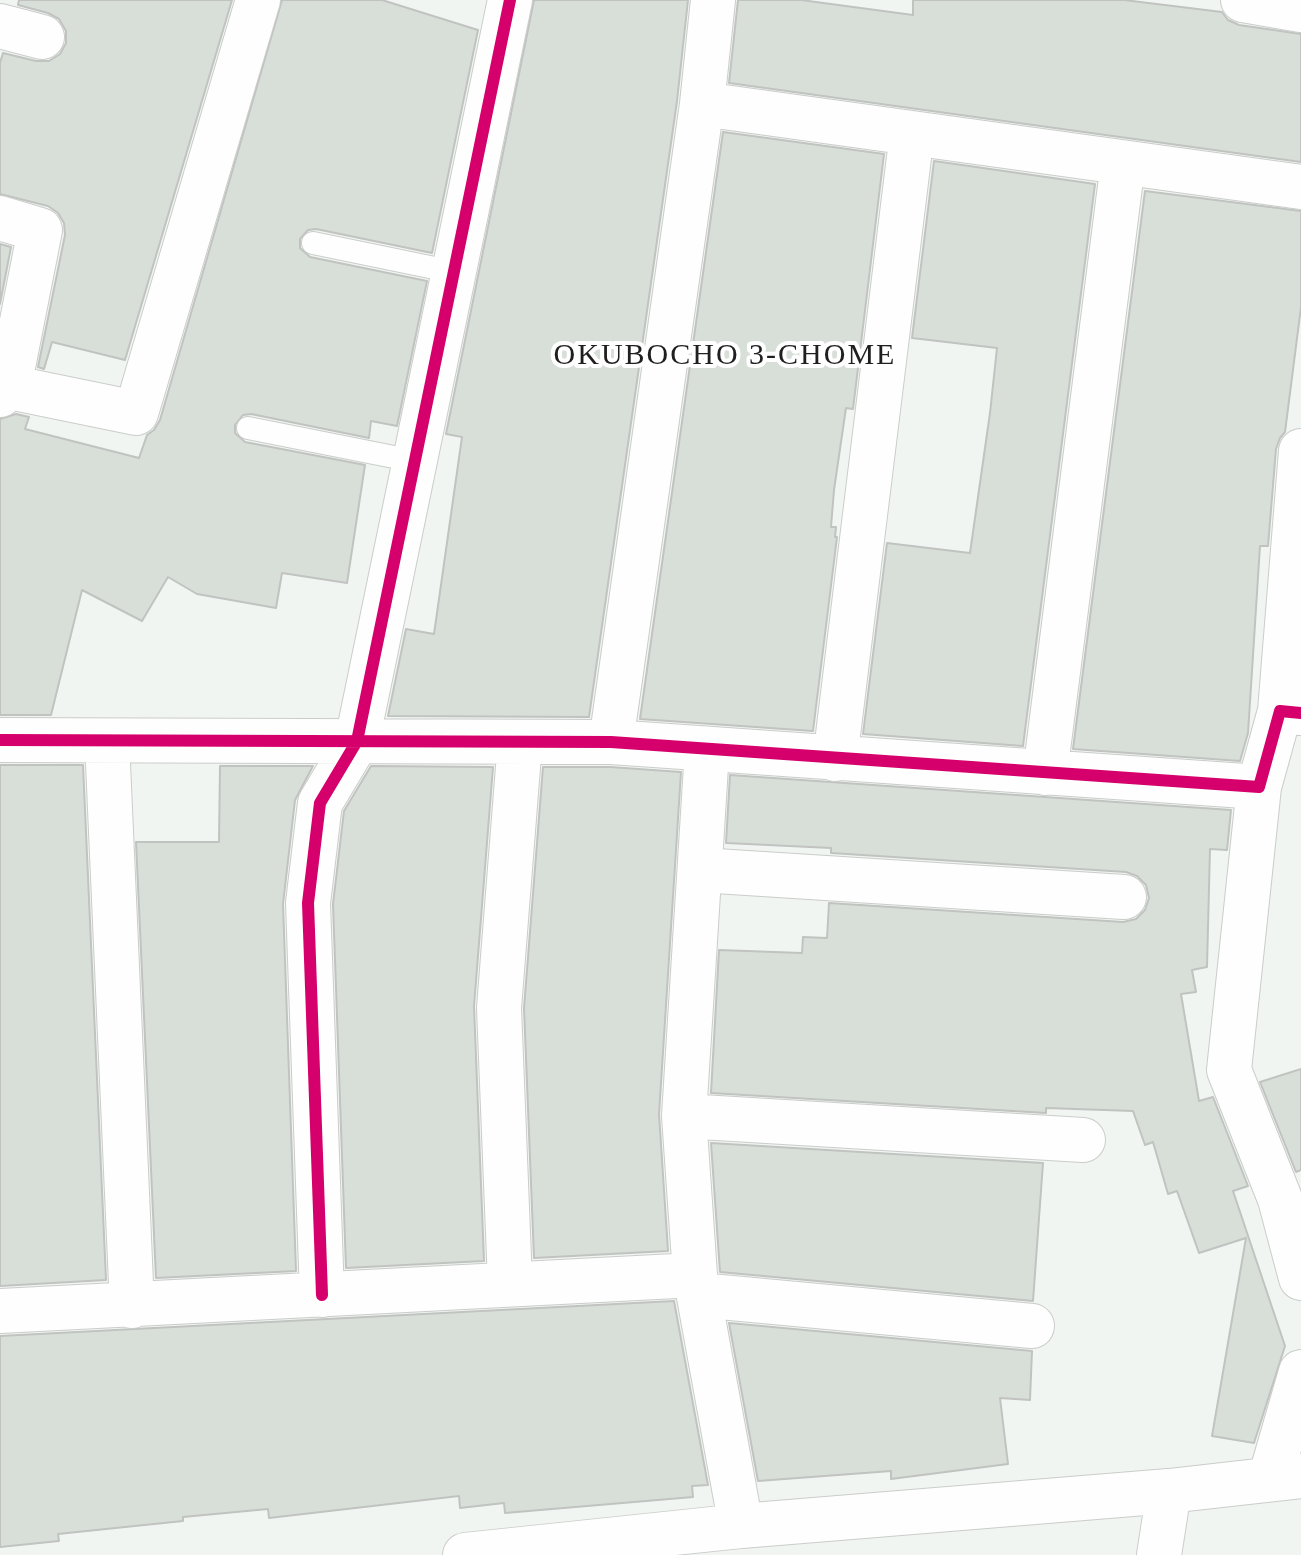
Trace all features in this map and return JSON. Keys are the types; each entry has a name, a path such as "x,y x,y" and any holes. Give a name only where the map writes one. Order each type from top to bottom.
{"street":[{"path":"0,218 40,230 4,391 136,413 258,0"},
{"path":"322,1295 308,903 320,803 357,741 510,0"},
{"path":"611,742 702,104 713,0"},
{"path":"1243,0 1301,10"},
{"path":"0,26 42,37"},
{"path":"702,104 1301,187"},
{"path":"835,759 912,133"},
{"path":"1045,773 1123,163"},
{"path":"1301,463 1290,712 1259,787 1229,1070 1280,1199 1301,1278"},
{"path":"0,740 611,742 1259,787"},
{"path":"107,741 132,1306"},
{"path":"510,1283 499,1008 520,742"},
{"path":"707,750 684,1116 697,1285 741,1526"},
{"path":"700,870 1124,897"},
{"path":"684,1116 1083,1140"},
{"path":"0,1311 510,1283 697,1285 1032,1326"},
{"path":"465,1555 741,1526 1169,1491 1286,1478 1301,1372"},
{"path":"1159,1555 1169,1491"}],"lane":[{"path":"313,243 454,272"},
{"path":"248,428 414,461"}],"building":[{"path":"19,0 232,0 125,360 52,342 44,369 38,367 65,235 64,223 58,213 48,206 0,194 0,63 3,53 49,61 60,54 66,43 66,31 59,19 18,5"},
{"path":"282,0 382,0 478,30 432,253 316,229 308,230 300,239 300,248 310,257 427,281 397,426 371,421 369,438 251,414 243,415 235,425 235,433 245,442 365,465 347,583 282,573 276,608 197,594 168,577 142,621 82,590 51,715 0,715 0,419 16,414 29,417 25,429 139,458 147,435 160,420"},
{"path":"534,0 688,0 677,101 589,717 388,716 406,629 434,634 462,437 446,434"},
{"path":"738,0 801,0 913,15 913,0 1124,0 1222,12 1228,20 1239,25 1301,34 1301,162 729,83"},
{"path":"723,132 884,154 853,409 846,408 834,490 831,527 836,527 837,537 813,731 640,719"},
{"path":"934,161 1095,184 1023,746 863,734 887,543 970,553 990,413 997,348 912,338"},
{"path":"1145,191 1301,211 1301,307 1285,432 1276,449 1268,546 1260,546 1248,733 1240,761 1073,749"},
{"path":"0,244 11,247 0,304"},
{"path":"0,765 83,765 106,1280 0,1286"},
{"path":"220,766 313,766 295,800 283,904 296,1271 156,1278 136,842 219,842"},
{"path":"371,766 493,767 474,1006 484,1261 346,1268 333,904 344,811"},
{"path":"543,767 610,767 681,772 659,1114 668,1251 534,1258 524,1008"},
{"path":"730,775 1231,810 1227,850 1210,849 1207,967 1192,970 1196,992 1181,994 1199,1101 1213,1097 1248,1186 1233,1191 1285,1346 1254,1443 1212,1436 1246,1238 1199,1253 1177,1191 1168,1194 1153,1142 1145,1145 1133,1111 1046,1108 1046,1113 711,1093 719,950 802,953 803,937 827,938 829,903 1123,922 1136,919 1145,910 1149,898 1146,885 1137,876 1126,872 831,853 831,848 726,843"},
{"path":"1301,1069 1301,1170 1296,1172 1260,1082"},
{"path":"711,1143 1043,1163 1033,1301 720,1272"},
{"path":"674,1301 708,1485 692,1486 693,1497 505,1513 504,1503 460,1508 459,1496 269,1518 268,1509 58,1534 59,1541 0,1547 0,1336"},
{"path":"729,1323 1032,1351 1030,1400 1000,1398 1008,1464 891,1479 891,1471 758,1481"}],"cycle path":[{"path":"322,1295 308,903 320,803 357,741 510,0"},
{"path":"0,740 611,742 1259,787 1280,711 1301,713"}],"district":[{"name":"OKUBOCHO 3-CHOME","path":"725,356"}]}
